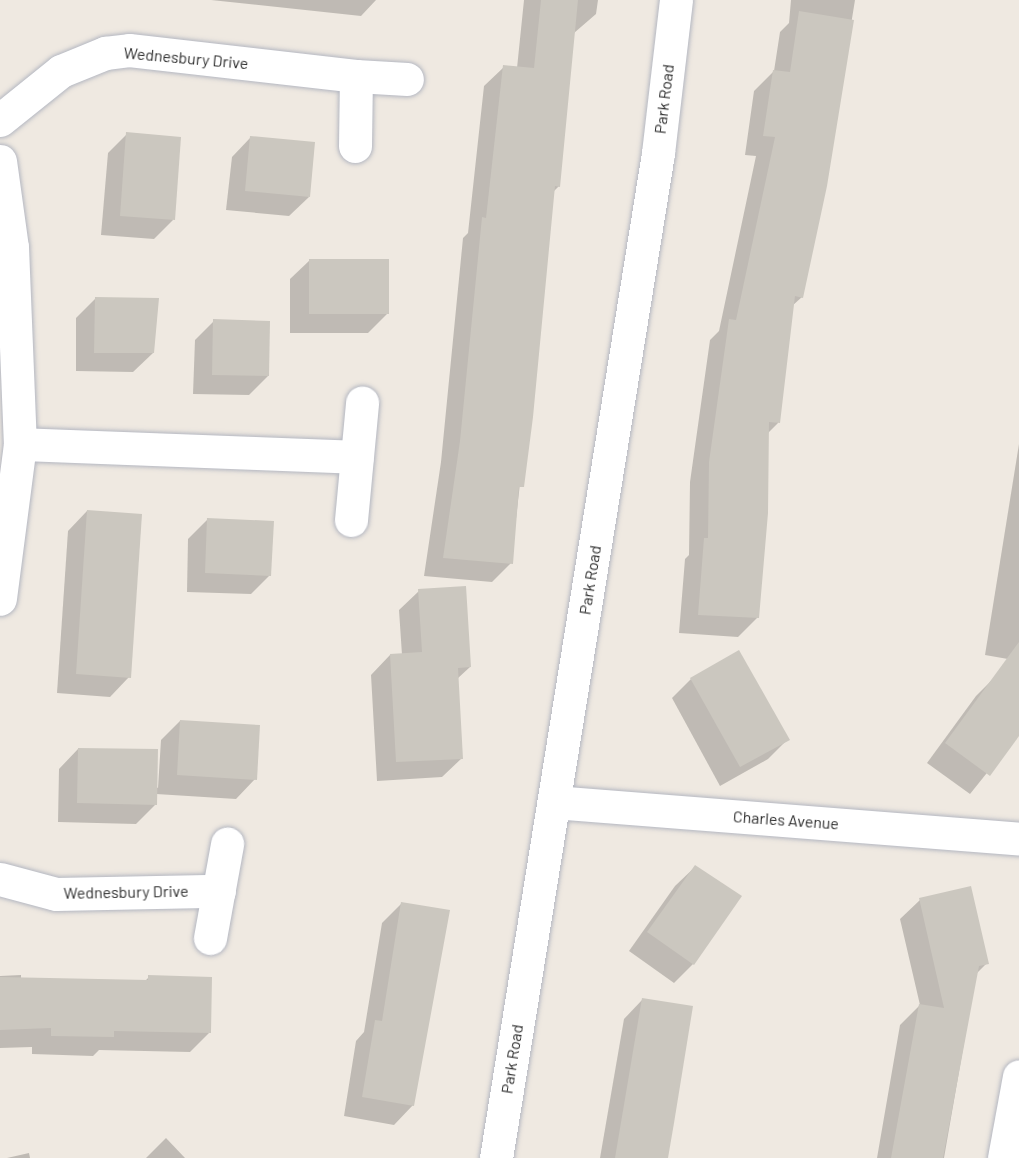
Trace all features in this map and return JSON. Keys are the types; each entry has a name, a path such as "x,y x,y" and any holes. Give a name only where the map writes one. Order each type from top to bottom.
{"street":[{"name":"Park Road","path":"496,1158 658,153 675,0"},
{"name":"Wednesbury Drive","path":"0,120 61,71 105,53 129,50 356,76 407,79"},
{"path":"355,146 356,76"},
{"path":"0,161 12,247 20,444 0,599"},
{"path":"351,520 362,403"},
{"path":"20,444 357,457"},
{"name":"Charles Avenue","path":"554,802 1019,838"},
{"path":"210,938 227,844"},
{"name":"Wednesbury Drive","path":"0,879 56,894 219,891"},
{"path":"1004,1158 1019,1076"}],"building":[{"path":"541,0 578,0 560,187 555,186 533,417 524,487 519,487 513,564 443,558 460,441 482,217 486,218 503,65 534,68"},
{"path":"799,11 854,20 827,186 803,298 795,296 780,423 769,422 768,513 759,618 698,615 704,538 708,538 709,462 729,319 736,320 775,137 763,136 773,70 790,72"},
{"path":"126,132 181,137 175,220 120,216"},
{"path":"250,136 315,142 310,197 245,191"},
{"path":"309,259 389,259 389,314 309,314"},
{"path":"95,297 159,298 154,353 94,353"},
{"path":"213,319 270,321 269,376 212,375"},
{"path":"87,510 142,514 131,678 76,674"},
{"path":"207,518 274,521 271,576 205,573"},
{"path":"466,586 471,667 458,668 463,759 396,762 390,654 422,652 418,589"},
{"path":"1019,642 1019,736 990,776 945,743"},
{"path":"739,650 790,740 740,767 690,678"},
{"path":"180,720 260,725 257,780 177,775"},
{"path":"78,748 158,749 157,805 77,803"},
{"path":"695,865 742,896 694,965 647,932"},
{"path":"971,886 989,964 979,966 943,1158 891,1158 919,1004 944,1008 919,898"},
{"path":"401,902 450,910 414,1106 362,1097 375,1020 382,1021"},
{"path":"148,975 212,977 211,1033 114,1031 114,1037 51,1036 51,1028 0,1030 0,977 148,980"},
{"path":"642,998 693,1006 674,1123 668,1158 615,1158"}]}
